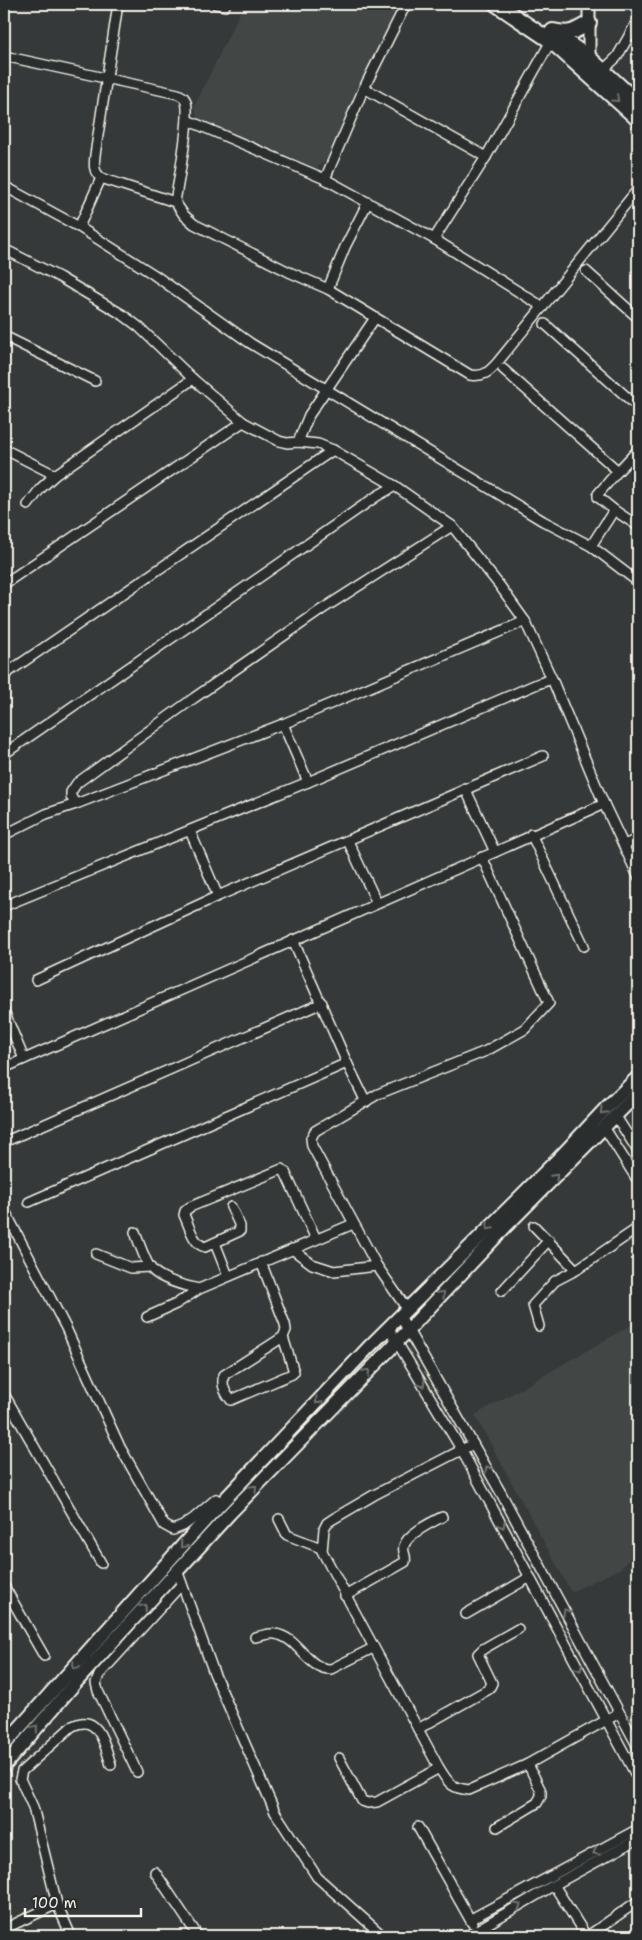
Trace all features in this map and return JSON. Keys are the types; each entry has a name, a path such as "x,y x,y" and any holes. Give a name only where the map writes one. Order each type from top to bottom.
{"main road":[{"path":"496,4 550,36 574,32 589,23"},
{"path":"512,4 586,63 638,119"},
{"path":"598,74 638,103"},
{"path":"4,1745 221,1503 388,1327 638,1077"},
{"path":"4,1766 49,1712 230,1513 409,1330 506,1226 638,1093"}],"street":[{"path":"118,4 94,166 96,173 101,178 175,202 184,215 194,224 289,272 328,289 470,375 479,377 488,374 638,189"},
{"path":"325,179 364,88 406,4"},
{"path":"586,63 589,4"},
{"path":"598,74 617,57 638,20"},
{"path":"434,239 486,157 550,36"},
{"path":"4,56 178,94 184,97 187,103 187,120 175,202"},
{"path":"364,88 486,157"},
{"path":"187,120 325,179 434,239 543,307"},
{"path":"79,227 101,178"},
{"path":"4,186 79,227 153,274 250,343 543,521 591,546 638,582"},
{"path":"328,289 345,247 368,202"},
{"path":"4,249 59,277 123,315 139,327 193,379 242,422 278,441 318,444 333,450 395,486 452,526 500,586 525,621 552,679 604,804 638,876"},
{"path":"586,271 638,318"},
{"path":"298,442 308,415 375,318"},
{"path":"545,324 638,406"},
{"path":"4,336 95,381"},
{"path":"502,369 618,471"},
{"path":"28,504 55,475 193,379"},
{"path":"4,584 242,422"},
{"path":"4,449 55,475"},
{"path":"4,675 333,450"},
{"path":"638,450 635,459 618,471 598,497 638,526"},
{"path":"4,754 377,496 395,486"},
{"path":"591,546 614,510"},
{"path":"76,804 71,798 71,792 77,783 194,698 321,610 452,526"},
{"path":"4,836 46,814 283,724 525,621"},
{"path":"4,906 190,831 552,679"},
{"path":"283,724 308,782"},
{"path":"36,980 218,896 542,756"},
{"path":"465,788 495,852"},
{"path":"4,1068 495,852 531,834 604,804"},
{"path":"190,831 218,896"},
{"path":"531,834 584,946"},
{"path":"624,845 638,839"},
{"path":"348,841 377,903"},
{"path":"482,857 549,1003 525,1029 502,1042 378,1094 315,1131 311,1138 312,1146 353,1224 404,1312 409,1330 568,1615 638,1747"},
{"path":"293,940 366,1102"},
{"path":"4,1142 322,1003"},
{"path":"4,1011 24,1059"},
{"path":"29,1202 347,1063"},
{"path":"615,1115 638,1151"},
{"path":"604,1127 638,1182"},
{"path":"231,1207 240,1226 240,1231 205,1247 200,1246 184,1214 185,1211 199,1203 282,1169 316,1239"},
{"path":"4,1209 66,1328 120,1447 164,1525 173,1530 183,1526 216,1499 221,1503"},
{"path":"147,1317 176,1304 199,1289 353,1224"},
{"path":"534,1226 576,1270"},
{"path":"539,1326 533,1305 555,1281 576,1270 638,1228"},
{"path":"135,1232 150,1268"},
{"path":"502,1291 549,1240"},
{"path":"215,1243 228,1276"},
{"path":"292,1249 312,1264 334,1271 377,1266"},
{"path":"96,1254 131,1268 150,1268 182,1286 199,1289"},
{"path":"261,1262 286,1330 283,1337 224,1375 224,1388 231,1400 292,1374 294,1370 283,1337"},
{"path":"388,1327 461,1449 638,1779"},
{"path":"4,1394 101,1563"},
{"path":"473,1444 374,1495 327,1523 324,1529 321,1548 373,1648 450,1786 460,1789 470,1790 528,1764 619,1713"},
{"path":"345,1596 404,1562 406,1558 404,1549 406,1543 421,1528 442,1517"},
{"path":"279,1519 287,1536 321,1548"},
{"path":"177,1570 214,1673 275,1812 317,1877 383,1936"},
{"path":"466,1614 530,1577"},
{"path":"137,1772 98,1691 96,1683 98,1675 181,1585"},
{"path":"4,1586 44,1656"},
{"path":"418,1730 489,1689 492,1683 478,1654 483,1649 518,1629"},
{"path":"256,1637 276,1634 296,1645 317,1666 327,1669 331,1669 373,1648"},
{"path":"71,1936 57,1904 33,1807 20,1779 22,1771 77,1723 86,1722 94,1726 100,1733 111,1765"},
{"path":"339,1758 362,1801 368,1804 377,1802 439,1768"},
{"path":"497,1827 538,1803 541,1791 528,1764"},
{"path":"418,1827 476,1930"},
{"path":"470,1919 638,1828"},
{"path":"467,1936 638,1839"},
{"path":"155,1872 198,1936"},
{"path":"554,1885 587,1936 638,1901"},
{"path":"4,1929 57,1904"}],"shaded area":[{"path":"244,4 402,4 326,160 317,168 198,118 194,107"},
{"path":"638,1321 638,1550 621,1568 571,1592 475,1415"}]}
